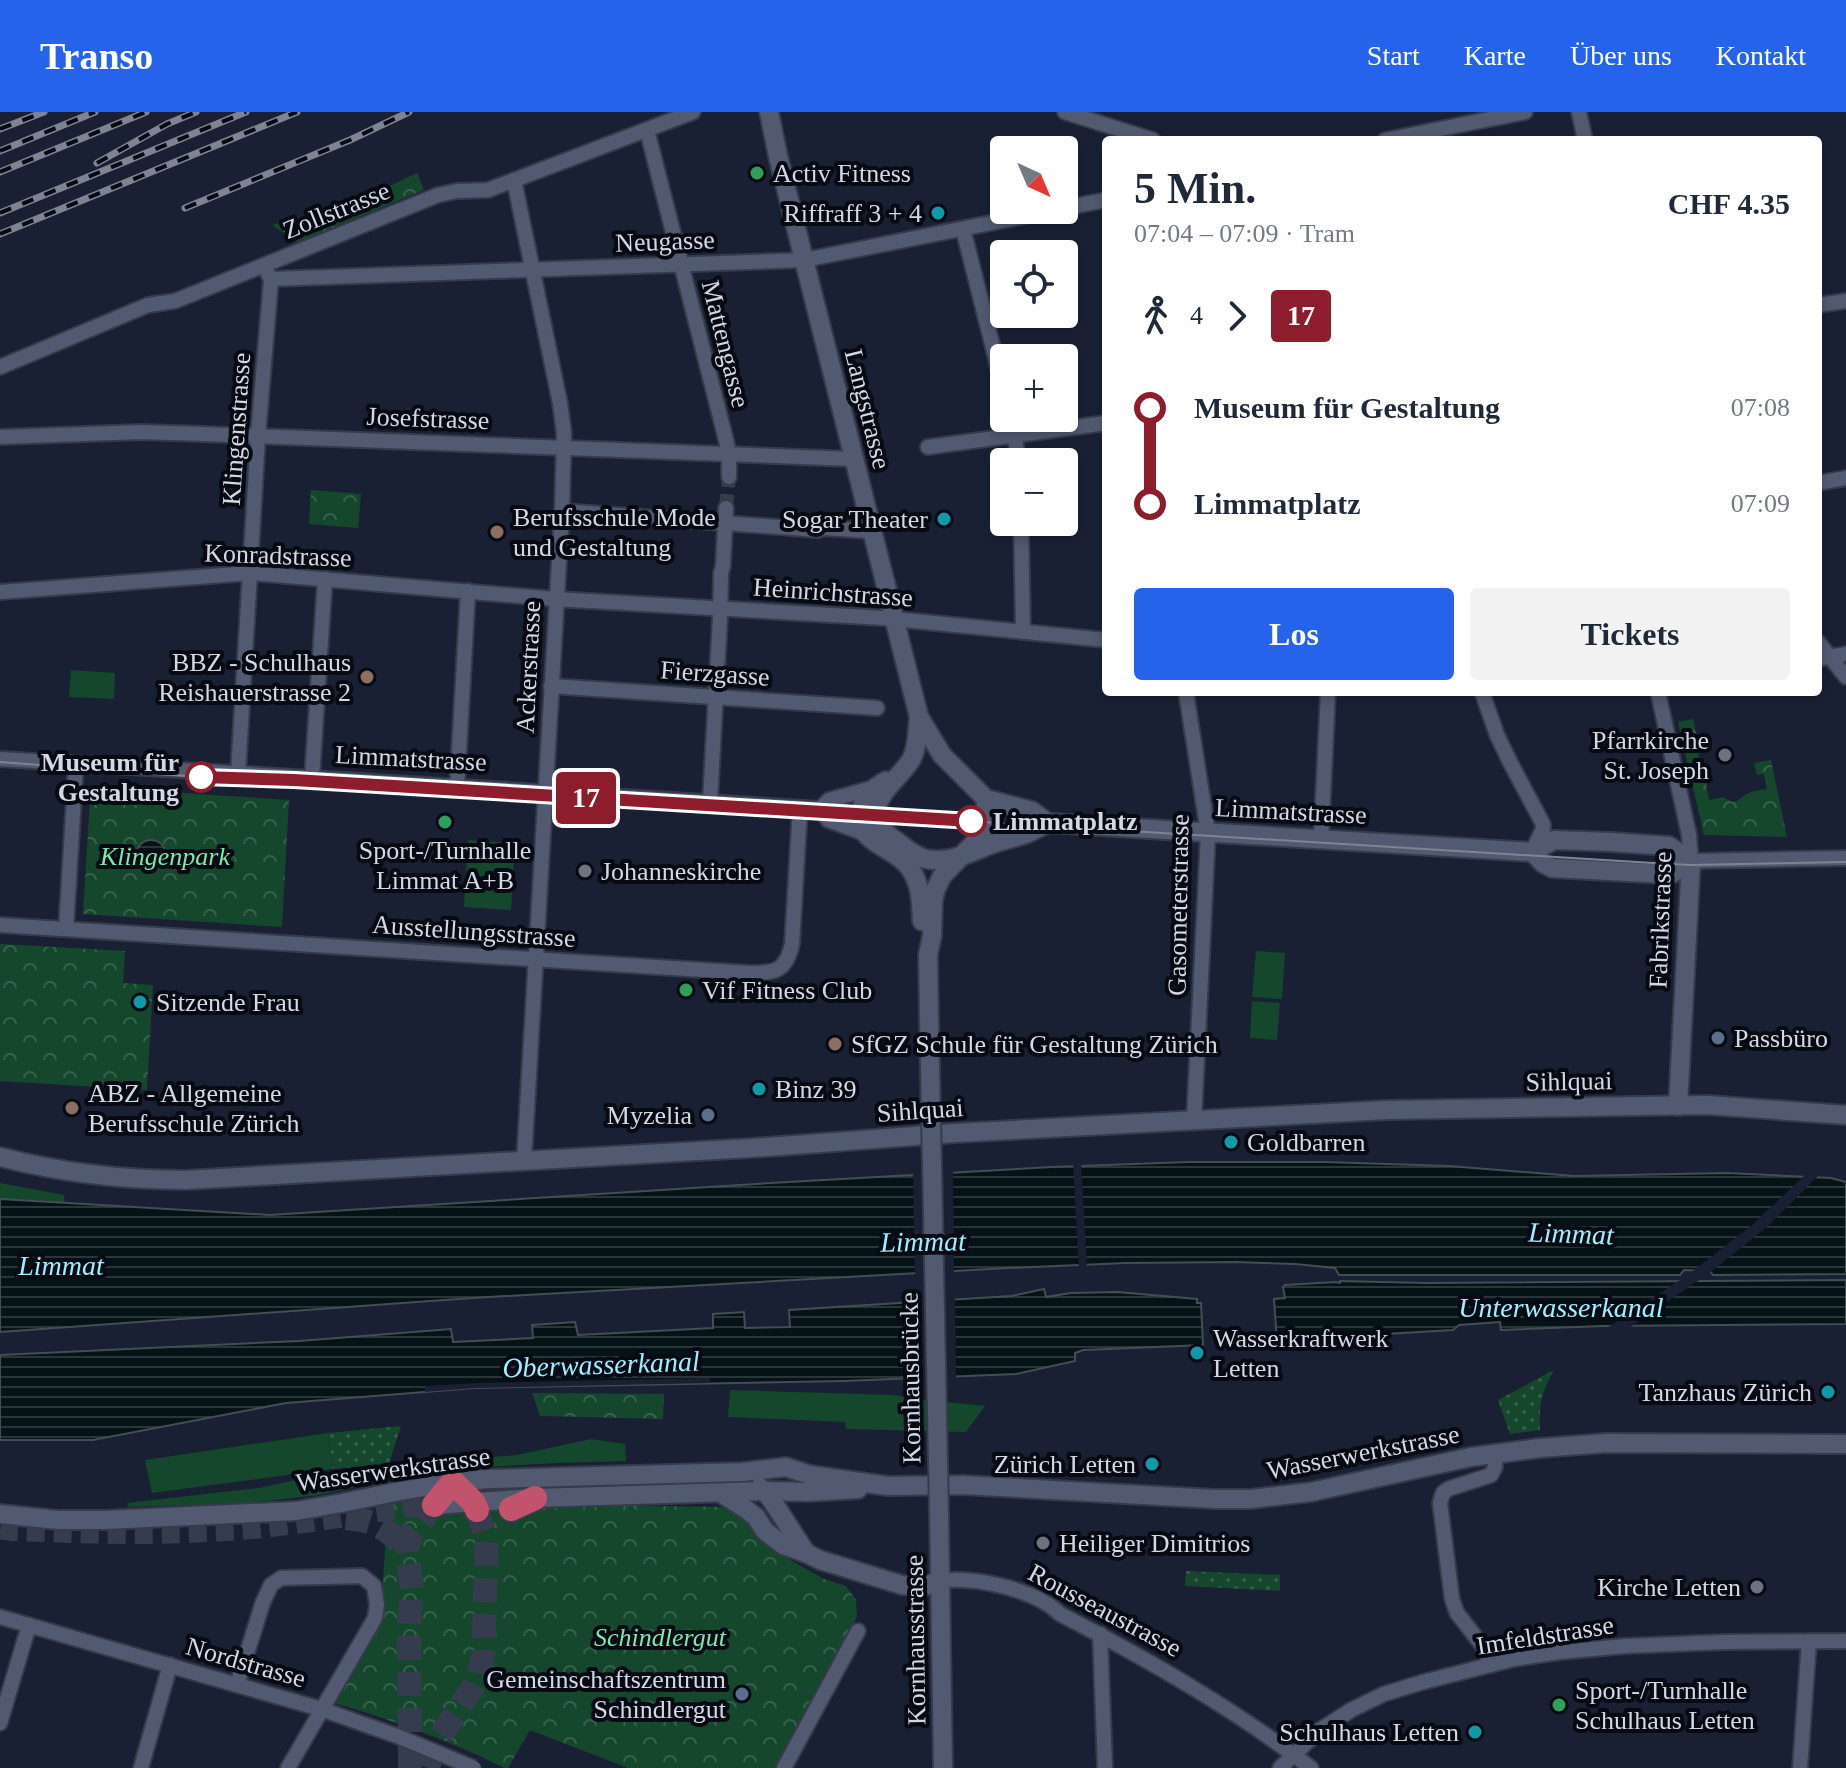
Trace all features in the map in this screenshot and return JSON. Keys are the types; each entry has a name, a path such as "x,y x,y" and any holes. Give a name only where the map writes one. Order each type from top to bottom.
{"highway":[{"path":"434,1505 453,1482 476,1506"},
{"path":"511,1509 535,1498"}],"street":[{"name":"Zollstrasse","path":"0,367 148,305 175,301 438,195 484,191 693,112"},
{"name":"Langstrasse","path":"769,112 919,717"},
{"path":"1065,112 1140,136"},
{"path":"1405,136 1525,112"},
{"path":"1579,112 1584,136"},
{"name":"Mattengasse","path":"647,130 729,454 729,477"},
{"name":"Ackerstrasse","path":"514,180 564,433 524,1161"},
{"path":"1078,205 1102,201"},
{"name":"Neugasse","path":"271,279 804,260 990,223"},
{"path":"963,229 992,344"},
{"path":"264,265 271,279"},
{"name":"Klingenstrasse","path":"238,774 258,436 271,279"},
{"path":"1822,304 1846,301"},
{"path":"928,447 1102,424"},
{"name":"Josefstrasse","path":"0,437 141,432 853,459"},
{"path":"1015,432 1017,448"},
{"path":"1822,482 1846,478"},
{"path":"710,802 726,508"},
{"path":"562,511 725,524 871,531"},
{"path":"1021,536 1023,632"},
{"name":"Konradstrasse","path":"0,592 250,573 555,599"},
{"path":"312,778 325,579"},
{"path":"457,787 468,591"},
{"name":"Heinrichstrasse","path":"555,599 894,619 1102,640"},
{"path":"1824,658 1846,654"},
{"path":"1824,658 1846,677"},
{"name":"Fierzgasse","path":"551,686 877,708"},
{"name":"Gasometerstrasse","path":"1187,696 1208,833 1194,1120"},
{"path":"1321,840 1328,696"},
{"path":"1484,696 1504,748 1543,824 1532,852"},
{"name":"Fabrikstrasse","path":"1659,696 1689,835 1691,861 1678,1106"},
{"path":"919,717 942,755 986,799 1032,811 1048,823 960,857 937,860 916,856 880,828 876,810 883,795 912,759 919,717"},
{"name":"Limmatstrasse","path":"0,759 820,809"},
{"path":"66,929 76,764"},
{"path":"863,833 859,822 867,796 899,773"},
{"path":"876,787 829,800 820,809 828,820 863,833 907,864 920,888 923,940 928,955"},
{"path":"928,955 935,891 942,876 983,831 986,799"},
{"name":"Ausstellungsstrasse","path":"0,925 773,972 783,965 792,944 800,808"},
{"name":"Limmatstrasse","path":"1048,823 1532,852 1554,840 1626,843 1669,846 1691,861"},
{"name":"Limmatstrasse","path":"1532,852 1552,868 1667,874 1691,861 1846,858"},
{"name":"Kornhausbrücke","path":"928,955 939,1512"},
{"name":"Sihlquai","path":"0,1157 91,1176 186,1180 1387,1110 1707,1105 1846,1115"},
{"name":"Wasserwerkstrasse","path":"434,1505 454,1502 476,1506 535,1498 764,1491 809,1484 964,1485 1251,1499 1311,1492 1495,1453 1607,1443 1846,1444"},
{"path":"1490,1665 1482,1645 1457,1613 1452,1599 1440,1499 1448,1489 1491,1475 1495,1467 1495,1453"},
{"name":"Wasserwerkstrasse","path":"0,1514 89,1520 296,1511 453,1482 743,1472 786,1467 809,1484"},
{"path":"743,1472 764,1491 806,1553"},
{"path":"793,1533 792,1510 809,1484"},
{"path":"756,1517 757,1503 764,1491"},
{"name":"Rousseaustrasse","path":"721,1493 756,1517 765,1531 783,1545 820,1560 902,1585 925,1586 955,1579 975,1581 1020,1592 1053,1607 1060,1614 1183,1681 1311,1768"},
{"name":"Kornhausstrasse","path":"939,1512 943,1768"},
{"path":"237,1685 271,1585 281,1578 362,1576 374,1586 377,1605 375,1618 288,1768"},
{"name":"Nordstrasse","path":"0,1617 321,1709 474,1768"},
{"path":"0,1723 29,1625"},
{"path":"784,1768 858,1631"},
{"path":"1100,1634 1105,1768"},
{"path":"1800,1768 1809,1641"},
{"name":"Imfeldstrasse","path":"1280,1768 1320,1730 1384,1694 1514,1659 1625,1646 1846,1641"},
{"path":"141,1768 170,1665"}],"green space":[{"path":"417,173 424,190 298,242 272,225 381,190"},
{"path":"311,490 361,494 358,528 309,524"},
{"path":"71,670 115,673 114,699 69,697"},
{"path":"1693,719 1709,800 1723,797 1736,802 1749,793 1767,789 1764,774 1757,775 1754,763 1771,760 1787,837 1704,835 1678,722"},
{"name":"Klingenpark","path":"103,788 289,800 282,927 83,914 90,800 94,792"},
{"path":"468,840 515,843 511,910 464,907"},
{"path":"0,944 125,951 123,983 153,985 147,1090 0,1081"},
{"path":"1256,951 1285,953 1282,999 1252,997"},
{"path":"1252,1001 1280,1003 1277,1040 1250,1038"},
{"path":"0,1183 64,1195 65,1203 0,1199"},
{"path":"1554,1370 1542,1399 1540,1430 1510,1434 1498,1400"},
{"path":"730,1390 894,1395 985,1406 966,1432 846,1429 845,1422 728,1417"},
{"path":"532,1393 664,1394 663,1419 540,1416"},
{"path":"401,1426 389,1463 333,1469 328,1433"},
{"path":"328,1433 333,1469 152,1493 145,1460"},
{"path":"591,1439 625,1444 626,1461 469,1468 469,1459 517,1455"},
{"path":"413,1464 422,1473 319,1495 250,1503 128,1507 127,1503 259,1488 301,1479 351,1476"},
{"name":"Schindlergut","path":"389,1492 575,1505 724,1507 741,1515 785,1557 824,1579 846,1586 856,1600 857,1617 775,1768 628,1768 530,1730 508,1768 505,1768 421,1732 334,1703 381,1611"},
{"path":"1186,1571 1280,1575 1280,1591 1185,1586"}],"water":[{"path":"151,840 157,841 165,849 165,861 157,869 151,870 145,869 137,861 136,855 137,849 145,841"},
{"name":"Limmat","path":"1188,1162 1449,1166 1574,1176 1727,1173 1831,1178 1846,1182 1846,1274 1713,1275 1710,1271 1684,1270 1680,1275 1339,1275 1335,1268 1295,1264 1126,1263 472,1298 0,1332 0,1199 270,1215 771,1183"},
{"name":"Limmat","path":"1846,1280 1846,1324 1501,1330 1500,1322 1459,1325 1453,1330 1277,1342 1274,1299 1285,1298 1285,1285 1340,1281"},
{"name":"Limmat","path":"1044,1289 1046,1297 1117,1292 1197,1299 1197,1303 1201,1303 1203,1345 1083,1350 1075,1353 1075,1361 1016,1374 843,1381 475,1388 286,1403 93,1440 0,1440 0,1355 299,1341 451,1329 453,1342 533,1338 532,1325 575,1322 578,1335 713,1328 713,1314 744,1312 745,1328 790,1327 789,1310 1011,1296"}],"pier":[{"path":"1073,1162 1081,1162 1087,1268 1079,1269"},
{"path":"953,1169 954,1275 915,1277 913,1171"},
{"path":"1808,1172 1821,1173 1767,1227 1707,1275 1689,1274 1752,1225"},
{"path":"1686,1276 1705,1276 1626,1330 1604,1330"},
{"path":"955,1296 956,1380 917,1382 916,1298"},
{"path":"710,1378 710,1383 475,1388 425,1392 425,1386 479,1383"}],"tunnel":[{"path":"726,508 729,477"},
{"path":"0,1530 109,1535 208,1533 293,1525 434,1505"},
{"path":"410,1768 409,1627 412,1589 407,1549 412,1533 434,1505"},
{"path":"428,1768 436,1743 478,1677 483,1656 487,1541 477,1510"},
{"path":"346,1518 380,1526 407,1549"}],"tram line":[{"path":"0,762 201,777 294,780 1653,863 1846,862"},
{"name":"17","path":"201,777 971,821"}],"railway":[{"path":"0,129 44,112"},
{"path":"0,151 95,112"},
{"path":"0,172 146,112"},
{"path":"97,163 167,124 196,112"},
{"path":"0,213 246,112"},
{"path":"0,234 297,112"},
{"path":"185,208 350,140 409,112"}],"place":[{"name":"Activ Fitness","path":"757,173"},
{"name":"Riffraff 3 + 4","path":"938,213"},
{"name":"Sogar Theater","path":"944,519"},
{"name":"Berufsschule Mode und Gestaltung","path":"497,532"},
{"name":"BBZ - Schulhaus Reishauerstrasse 2","path":"367,677"},
{"name":"Pfarrkirche St. Joseph","path":"1725,755"},
{"name":"Museum für Gestaltung","path":"201,777"},
{"name":"Limmatplatz","path":"971,821"},
{"name":"Sport-/Turnhalle Limmat A+B","path":"445,822"},
{"name":"Johanneskirche","path":"585,871"},
{"name":"Vif Fitness Club","path":"686,990"},
{"name":"Sitzende Frau","path":"140,1002"},
{"name":"Passbüro","path":"1718,1038"},
{"name":"SfGZ Schule für Gestaltung Zürich","path":"835,1044"},
{"name":"Binz 39","path":"759,1089"},
{"name":"ABZ - Allgemeine Berufsschule Zürich","path":"72,1108"},
{"name":"Myzelia","path":"708,1115"},
{"name":"Goldbarren","path":"1231,1142"},
{"name":"Wasserkraftwerk Letten","path":"1197,1353"},
{"name":"Tanzhaus Zürich","path":"1828,1392"},
{"name":"Zürich Letten","path":"1152,1464"},
{"name":"Heiliger Dimitrios","path":"1043,1543"},
{"name":"Kirche Letten","path":"1757,1587"},
{"name":"Gemeinschaftszentrum Schindlergut","path":"742,1694"},
{"name":"Sport-/Turnhalle Schulhaus Letten","path":"1559,1705"},
{"name":"Schulhaus Letten","path":"1475,1732"}],"water label":[{"name":"Unterwasserkanal","path":"1561,1307"},
{"name":"Oberwasserkanal","path":"601,1364"}]}
